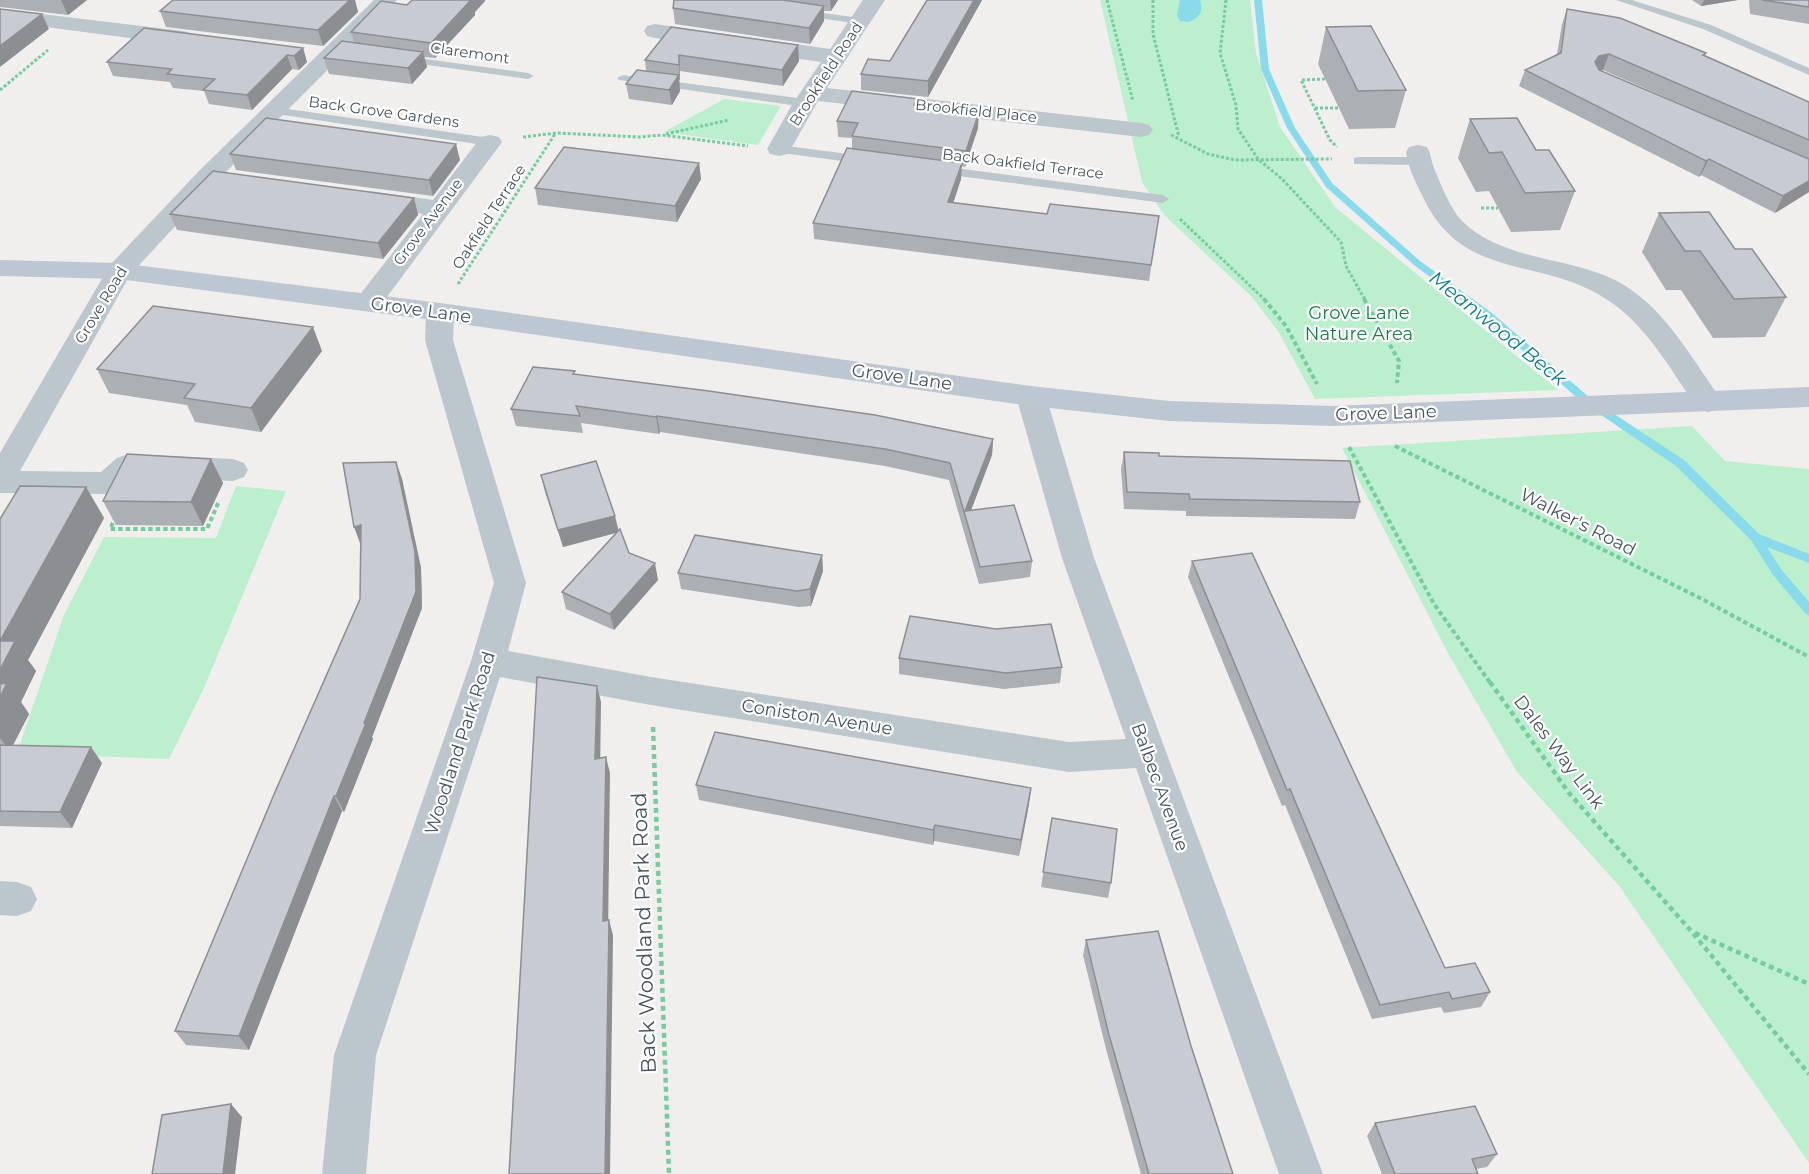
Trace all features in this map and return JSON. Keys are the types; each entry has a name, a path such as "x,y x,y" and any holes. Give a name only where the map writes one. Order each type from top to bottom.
{"main road":[{"name":"Grove Lane","path":"0,268 119,271 440,312 1031,396 1169,411 1333,416 1809,397"}],"street":[{"name":"Grove Road","path":"0,481 119,271 208,176 386,0"},
{"name":"Brookfield Road","path":"779,149 808,98 874,0"},
{"path":"0,15 204,40"},
{"path":"656,31 836,57"},
{"name":"Brookfield Place","path":"808,98 1141,130"},
{"name":"Grove Avenue","path":"368,303 490,142"},
{"path":"1418,157 1442,210 1453,226 1468,238 1487,248 1516,259 1570,271 1607,286 1645,314 1708,402"},
{"path":"208,176 243,181"},
{"path":"346,195 438,208"},
{"name":"Woodland Park Road","path":"344,1174 355,1056 488,661 510,583 439,339 440,312"},
{"name":"Balbec Avenue","path":"1031,396 1078,558 1301,1174"},
{"path":"0,481 108,483 128,465 233,470"},
{"name":"Coniston Avenue","path":"488,661 651,691 1069,758 1147,753"}],"lane":[{"path":"1621,0 1707,27 1773,54 1809,72"},
{"path":"793,11 860,21"},
{"name":"Claremont","path":"393,58 528,76"},
{"path":"623,78 808,98"},
{"name":"Back Grove Gardens","path":"274,111 490,142"},
{"path":"779,149 872,161"},
{"path":"1358,161 1418,157"},
{"name":"Back Oakfield Terrace","path":"930,169 1163,199"}],"path":[{"path":"1107,0 1141,130 1179,137 1206,154 1228,158 1334,159"},
{"path":"1153,0 1153,34 1179,137"},
{"path":"1226,0 1220,53 1236,105 1238,129 1258,159 1282,179 1341,242 1346,266 1399,361 1393,413"},
{"path":"0,90 78,25"},
{"path":"1325,79 1301,80 1330,140 1342,152"},
{"path":"1315,108 1338,108"},
{"name":"Oakfield Terrace","path":"440,312 556,133 640,137 662,135 779,149"},
{"name":"Dales Way Link","path":"1163,199 1191,233 1232,267 1272,307 1290,331 1434,604 1569,793 1692,932 1809,1074"},
{"name":"Walker's Road","path":"1333,416 1702,599 1809,657"},
{"path":"142,466 110,529 207,529 233,470"},
{"name":"Back Woodland Park Road","path":"651,691 669,1174"},
{"path":"1692,932 1809,984"}],"green space":[{"name":"Grove Lane Nature Area","path":"1100,0 1250,0 1256,53 1280,127 1335,207 1558,390 1315,399 1278,331 1251,296 1165,216 1142,182"},
{"path":"724,99 781,106 758,145 664,132"},
{"path":"1692,426 1725,461 1809,469 1809,1163 1620,887 1517,772 1449,655 1342,448"},
{"path":"236,486 286,491 204,688 169,759 17,753 64,615 104,537 216,538"}],"water":[{"path":"1180,0 1200,0 1201,11 1195,19 1188,22 1180,21 1177,15"}],"building":[{"path":"173,0 350,0 318,30 160,11"},
{"path":"412,0 471,0 431,43 351,32 381,1 407,5"},
{"path":"674,0 783,0 824,6 809,28 673,8"},
{"path":"927,0 974,0 928,81 861,74 868,59 890,61"},
{"path":"1762,0 1809,0 1809,7"},
{"path":"0,9 42,14 0,46"},
{"path":"1567,9 1620,18 1706,53 1703,55 1809,102 1809,140 1609,54 1599,56 1595,62 1599,70 1809,159 1809,181 1783,196 1709,159 1706,161 1525,70 1561,53"},
{"path":"1371,26 1406,90 1358,91 1326,27"},
{"path":"671,27 798,45 782,70 679,55 679,65 645,60"},
{"path":"144,28 303,48 294,56 287,55 247,95 203,90 215,79 167,74 172,69 107,62"},
{"path":"342,41 423,52 408,68 324,58"},
{"path":"637,70 679,75 669,90 626,84"},
{"path":"852,91 918,99 914,105 979,112 966,151 852,136 858,123 837,121"},
{"path":"266,118 456,144 429,180 230,154"},
{"path":"1517,118 1536,150 1549,150 1575,191 1525,193 1502,152 1489,153 1470,119"},
{"path":"564,147 699,163 675,206 535,188"},
{"path":"847,148 962,163 948,202 1047,214 1050,204 1159,216 1151,265 813,223"},
{"path":"213,171 414,198 378,243 170,214"},
{"path":"1709,212 1735,249 1752,249 1786,297 1734,299 1700,251 1685,251 1659,213"},
{"path":"153,306 313,327 251,408 184,398 195,384 97,369"},
{"path":"533,367 575,371 573,374 875,415 993,439 965,511 1014,505 1032,561 980,567 950,463 885,449 576,406 580,416 511,409"},
{"path":"1124,452 1159,453 1159,456 1350,461 1360,502 1190,499 1189,494 1127,492"},
{"path":"127,454 211,459 191,502 103,501"},
{"path":"596,461 615,516 558,530 541,475"},
{"path":"396,462 415,552 416,592 364,723 366,723 336,796 334,796 239,1036 175,1031 275,792 360,599 361,525 354,527 343,463"},
{"path":"20,486 86,487 0,641 0,519"},
{"path":"620,529 629,553 655,563 610,614 562,592"},
{"path":"695,535 822,555 810,589 797,591 678,573"},
{"path":"1252,553 1445,968 1475,963 1490,992 1452,999 1449,992 1380,1005 1290,789 1287,790 1192,561"},
{"path":"910,616 996,629 1051,624 1062,667 1006,673 899,658"},
{"path":"0,641 15,641 0,670"},
{"path":"537,677 597,686 595,759 606,757 603,921 609,920 605,1174 509,1174"},
{"path":"7,683 0,697 0,684"},
{"path":"715,732 1031,788 1021,840 935,825 933,830 696,785"},
{"path":"0,745 91,747 60,812 0,811"},
{"path":"1052,818 1117,829 1111,883 1043,872"},
{"path":"1158,931 1191,1046 1233,1174 1149,1174 1109,1035 1086,940"},
{"path":"231,1104 223,1174 152,1174 162,1115"},
{"path":"1475,1106 1497,1154 1472,1159 1478,1174 1395,1174 1375,1123"}],"waterway":[{"name":"Meanwood Beck","path":"1258,0 1265,69 1291,128 1329,185 1417,263 1488,315 1586,400 1680,463 1755,537"},
{"path":"1755,537 1809,559"},
{"name":"Meanwood Beck","path":"1755,537 1777,572 1809,610"}]}
